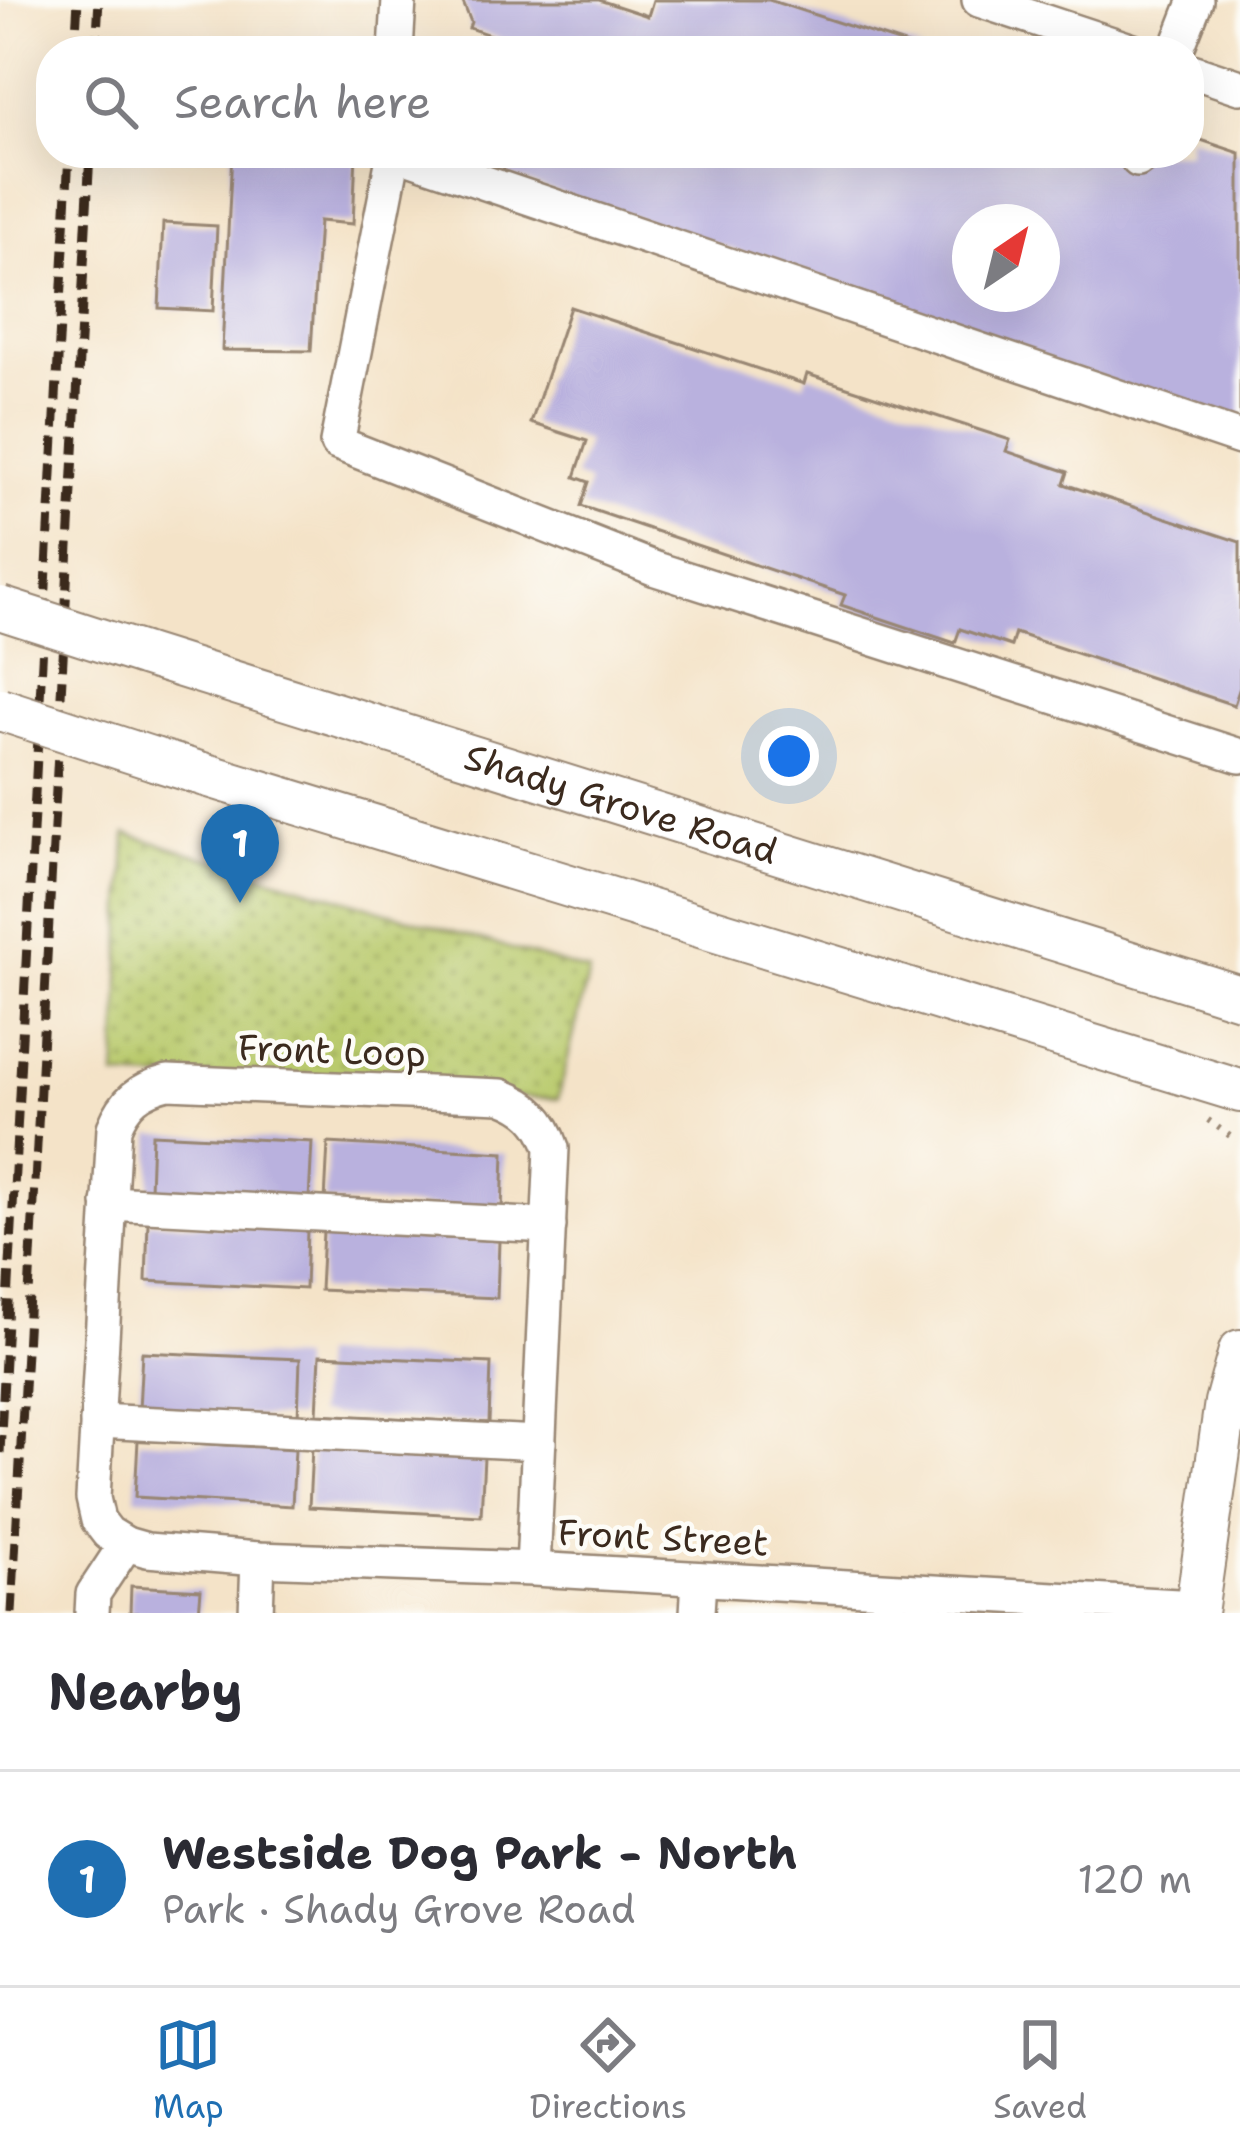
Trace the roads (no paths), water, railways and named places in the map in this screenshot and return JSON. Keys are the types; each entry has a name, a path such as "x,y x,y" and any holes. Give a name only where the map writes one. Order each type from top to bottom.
{"main road":[{"name":"Shady Grove Road","path":"0,608 1240,997"},
{"path":"0,709 1240,1091"},
{"path":"1196,1610 1226,1402 1240,1351"}],"street":[{"path":"397,36 399,0"},
{"path":"979,0 1087,36"},
{"path":"1204,75 1240,87"},
{"path":"393,168 337,443 656,569 1240,756"},
{"path":"440,168 1240,438"},
{"name":"Front Loop","path":"127,1544 98,1520 92,1498 113,1128 122,1109 148,1087 168,1082 501,1096 519,1102 545,1128 552,1148 533,1569"},
{"path":"110,1203 548,1226"},
{"path":"97,1421 539,1443"},
{"path":"92,1613 93,1594 127,1544"},
{"name":"Front Street","path":"127,1544 147,1550 258,1559 533,1569 1196,1610"},
{"path":"256,1613 258,1559"},
{"path":"697,1613 698,1579"}],"railway":[{"path":"76,36 78,0"},
{"path":"97,36 99,0"},
{"path":"0,1453 68,168"},
{"path":"12,1613 89,168"}],"place":[{"name":"Westside Dog Park - North","path":"240,903"}]}
